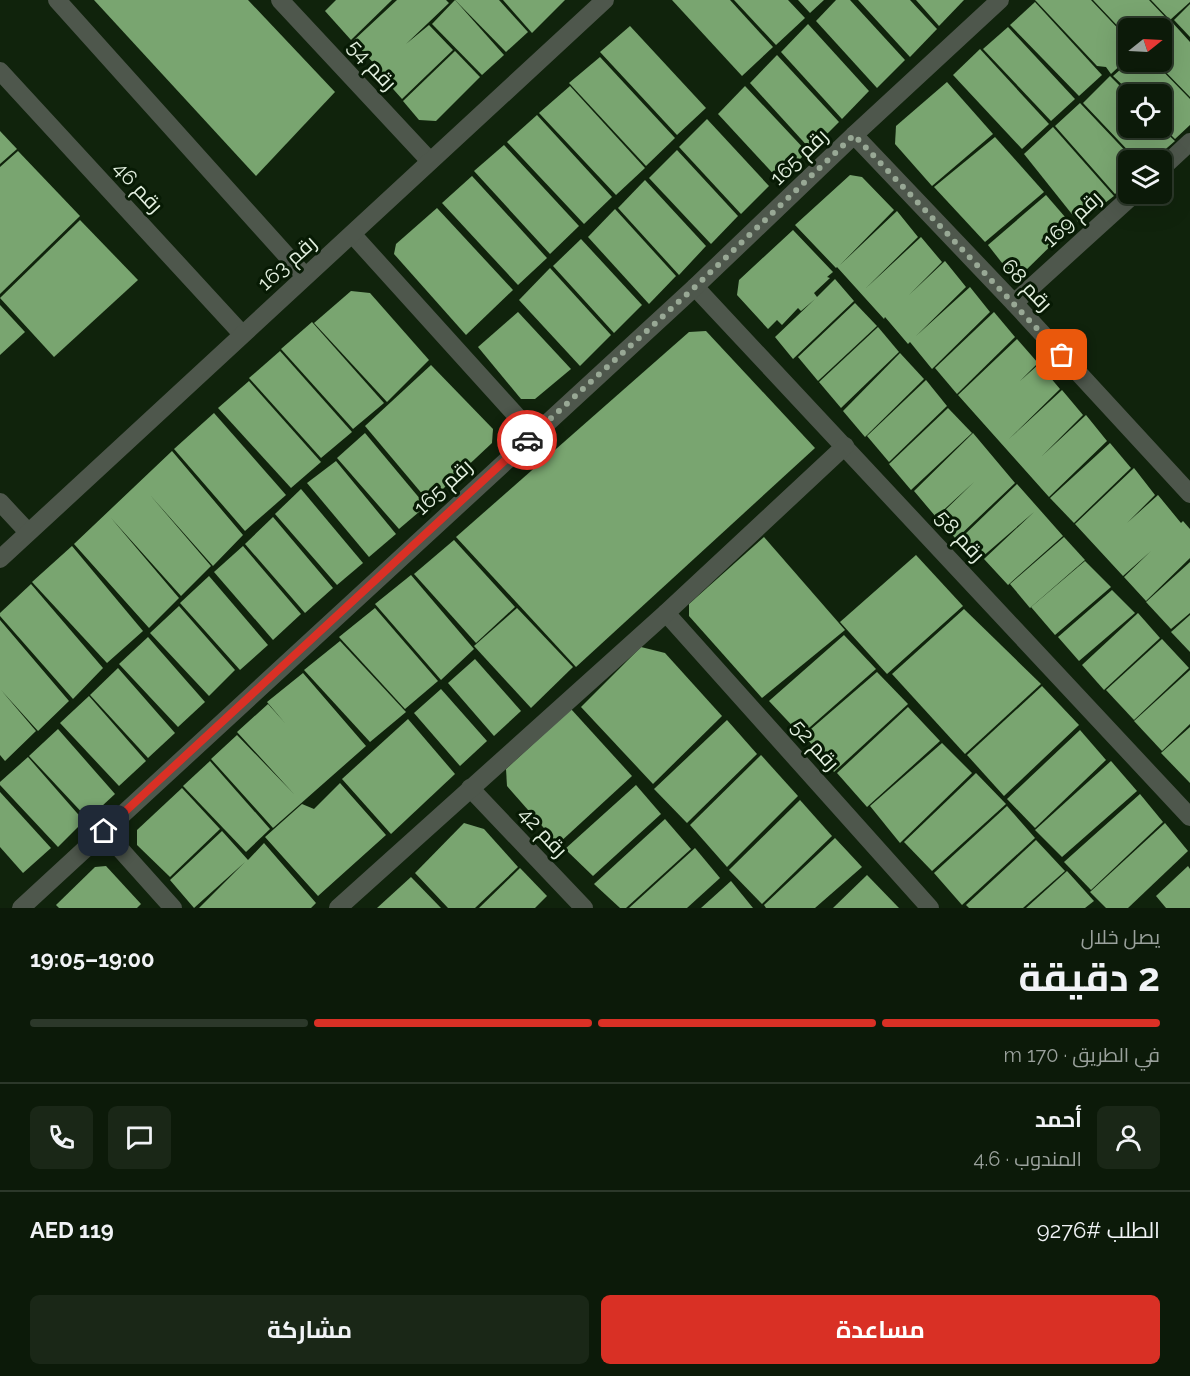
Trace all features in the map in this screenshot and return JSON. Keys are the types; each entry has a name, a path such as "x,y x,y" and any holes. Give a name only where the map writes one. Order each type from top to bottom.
{"street":[{"path":"57,0 305,276"},
{"name":"رقم 54","path":"280,0 430,161"},
{"name":"رقم 163","path":"0,559 605,0"},
{"name":"رقم 165","path":"21,908 695,287 1000,0"},
{"name":"رقم 46","path":"0,71 242,334"},
{"name":"رقم 68","path":"854,135 1014,303 1190,494"},
{"path":"1172,158 1190,142"},
{"name":"رقم 169","path":"1014,303 1123,204"},
{"path":"353,234 533,435"},
{"name":"رقم 58","path":"695,287 1190,817"},
{"path":"338,908 666,613 845,446"},
{"path":"0,502 28,532"},
{"name":"رقم 52","path":"666,613 930,908"},
{"name":"رقم 42","path":"470,788 584,908"},
{"path":"104,831 173,908"}],"building":[{"path":"94,0 248,0 335,92 256,176"},
{"path":"336,0 392,0 351,40 325,11"},
{"path":"397,0 446,0 449,3 406,44 429,25 453,50 402,99 378,72 380,70 353,41"},
{"path":"455,0 499,0 528,32 506,52"},
{"path":"455,0 504,55 482,75 432,24"},
{"path":"503,0 565,0 532,33"},
{"path":"672,0 730,0 773,47 742,76"},
{"path":"734,0 788,0 805,18 776,45"},
{"path":"798,0 824,0 810,13"},
{"path":"836,0 850,0 905,60 877,88 816,21"},
{"path":"858,0 910,0 937,29 910,57"},
{"path":"916,0 964,0 939,26"},
{"path":"1035,0 1091,0 1118,28 1118,67 1111,74 1106,67 1097,66"},
{"path":"1093,0 1149,0 1166,18 1118,18 1118,26"},
{"path":"1151,0 1190,0 1172,18 1168,18"},
{"path":"1035,2 1102,75 1079,96 1010,25"},
{"path":"1190,4 1190,37 1174,20"},
{"path":"1172,22 1190,42 1190,97 1166,72 1172,72"},
{"path":"808,24 869,91 842,119 781,52"},
{"path":"630,26 706,108 677,135 600,52"},
{"path":"1008,27 1075,99 1051,121 983,49"},
{"path":"980,49 1049,124 1022,149 953,75"},
{"path":"455,51 480,77 436,121 419,120 403,101"},
{"path":"777,55 839,122 811,150 750,83"},
{"path":"600,57 675,138 646,166 569,83"},
{"path":"1118,72 1164,72 1190,99 1190,125 1175,139 1172,136 1172,84 1121,84 1113,76"},
{"path":"1110,76 1118,84 1118,138 1172,138 1175,141 1165,150 1128,150 1083,103"},
{"path":"947,82 993,134 932,186 895,144 896,126"},
{"path":"570,86 645,168 616,195 539,113"},
{"path":"745,86 807,152 779,180 718,114"},
{"path":"1080,103 1125,150 1118,150 1118,191 1115,194 1055,126"},
{"path":"537,115 612,197 584,224 507,142"},
{"path":"707,119 769,186 741,214 679,147"},
{"path":"1053,127 1114,196 1079,223 1024,154"},
{"path":"0,131 17,149 0,164"},
{"path":"995,137 1044,192 985,242 934,187"},
{"path":"504,145 579,226 550,254 474,171"},
{"path":"677,150 738,216 711,244 649,178"},
{"path":"18,151 80,216 0,294 0,167"},
{"path":"850,175 862,177 894,210 840,265 897,211 918,237 865,289 921,237 942,262 909,295 945,261 966,287 916,336 970,287 990,312 932,369 910,342 908,344 885,317 884,319 795,225"},
{"path":"472,176 547,258 518,285 442,203"},
{"path":"645,180 706,246 679,275 618,208"},
{"path":"1046,195 1072,225 1022,274 1006,268 988,245"},
{"path":"437,208 513,290 466,335 394,254 396,244"},
{"path":"615,209 676,276 649,304 588,237"},
{"path":"80,220 138,280 54,357 0,298"},
{"path":"793,230 833,272 827,277 830,278 814,293 817,297 835,279 854,301 793,359 775,337 815,299 801,311 798,308 782,325 777,320 768,329 737,295 739,280"},
{"path":"581,239 642,305 614,333 553,266"},
{"path":"550,268 611,335 580,366 519,300"},
{"path":"351,291 370,293 429,360 387,402 314,323"},
{"path":"855,303 877,326 818,381 798,357"},
{"path":"0,305 25,332 0,355"},
{"path":"518,312 571,369 535,399 521,399 478,347"},
{"path":"994,312 1015,337 957,394 935,368"},
{"path":"312,322 384,403 353,429 281,349"},
{"path":"878,327 899,352 841,408 819,382"},
{"path":"706,331 815,448 576,667 456,537 689,332"},
{"path":"1017,339 1038,363 1020,381 1039,364 1060,389 1009,439 1062,390 1083,415 1042,456 1086,415 1107,441 1049,497 958,395"},
{"path":"280,351 352,432 321,458 249,378"},
{"path":"900,353 924,379 865,437 843,411"},
{"path":"431,365 493,429 492,443 429,502 365,426"},
{"path":"926,380 947,406 889,462 867,436"},
{"path":"249,381 321,462 291,488 218,408"},
{"path":"948,408 972,433 911,490 889,464"},
{"path":"214,413 286,495 245,531 174,449"},
{"path":"365,433 426,506 399,529 337,458"},
{"path":"973,433 1015,483 956,539 937,518 974,482 936,517 914,491"},
{"path":"1110,443 1131,468 1074,523 1050,498"},
{"path":"172,451 243,535 213,566 150,495 211,566 181,596 111,518 179,598 149,628 74,544"},
{"path":"336,461 396,534 369,557 307,483"},
{"path":"1134,468 1155,495 1127,523 1158,495 1181,523 1183,521 1190,529 1190,558 1146,601 1124,577 1151,551 1123,576 1075,524"},
{"path":"1017,484 1063,536 1008,585 984,559 1034,512 981,558 961,538"},
{"path":"301,489 363,563 337,585 275,514"},
{"path":"273,517 333,588 305,613 245,544"},
{"path":"764,537 845,630 762,698 689,616 689,604"},
{"path":"1064,537 1085,560 1030,608 1010,584"},
{"path":"454,540 515,607 476,643 414,574"},
{"path":"72,546 143,631 107,663 32,582"},
{"path":"243,546 301,614 273,640 214,572"},
{"path":"916,555 963,606 887,674 840,622"},
{"path":"1085,561 1111,587 1055,635 1031,607"},
{"path":"1190,562 1190,613 1171,629 1146,602"},
{"path":"411,575 474,649 441,680 375,604"},
{"path":"209,576 268,645 240,670 180,603"},
{"path":"31,584 103,668 73,699 0,616 0,613"},
{"path":"1112,590 1135,613 1079,661 1058,637"},
{"path":"179,606 235,670 209,696 150,633"},
{"path":"375,608 438,681 405,709 339,637"},
{"path":"517,608 573,667 531,708 474,646"},
{"path":"964,609 1041,684 965,754 892,674"},
{"path":"1138,613 1160,638 1104,690 1082,665"},
{"path":"1190,615 1190,652 1171,632"},
{"path":"0,620 69,701 38,731 1,690 36,731 5,761 0,755"},
{"path":"844,635 876,669 801,735 769,701"},
{"path":"148,637 205,702 178,727 119,664"},
{"path":"1162,639 1189,668 1134,720 1106,690"},
{"path":"340,641 406,712 370,742 304,670"},
{"path":"641,647 665,653 722,716 653,784 581,707"},
{"path":"475,659 521,711 494,736 448,683"},
{"path":"118,668 175,733 148,758 90,695"},
{"path":"1190,670 1190,724 1162,751 1134,721"},
{"path":"877,672 908,704 834,772 804,735"},
{"path":"303,673 366,746 273,828 211,759 237,735 294,794 237,732 268,704 285,723 267,702"},
{"path":"1042,686 1079,725 1004,796 967,755"},
{"path":"441,689 487,741 460,766 414,713"},
{"path":"89,696 146,761 119,786 60,723"},
{"path":"908,707 940,741 867,807 837,773"},
{"path":"571,709 632,776 558,844 507,786 506,769"},
{"path":"408,719 455,774 391,834 342,779"},
{"path":"727,720 757,754 687,823 654,789"},
{"path":"1190,727 1190,783 1161,753"},
{"path":"58,729 115,794 88,819 29,756"},
{"path":"1080,730 1106,760 1035,828 1007,799"},
{"path":"942,743 972,773 900,843 870,806"},
{"path":"761,755 798,796 727,867 690,825"},
{"path":"28,757 84,821 58,847 0,785 0,782"},
{"path":"210,761 270,829 246,852 183,786"},
{"path":"1111,761 1137,791 1062,857 1035,830"},
{"path":"976,773 1006,804 932,871 904,842"},
{"path":"340,783 386,835 318,896 265,837 302,804 314,809"},
{"path":"636,785 661,814 593,876 565,849"},
{"path":"182,788 220,829 170,877 137,845 137,830"},
{"path":"0,792 51,848 23,873 0,847"},
{"path":"1140,794 1163,822 1091,890 1064,862"},
{"path":"800,800 832,836 762,904 729,870"},
{"path":"1007,806 1035,838 962,905 934,873"},
{"path":"665,819 691,849 626,908 620,908 594,884"},
{"path":"464,823 484,829 518,867 475,908 448,908 415,873"},
{"path":"1165,823 1188,851 1128,908 1106,908 1090,892"},
{"path":"222,831 248,860 264,843 316,903 311,908 199,908 245,862 194,908 170,880"},
{"path":"835,838 862,867 815,908 766,908 764,905"},
{"path":"1036,840 1065,871 1023,908 969,908 966,905"},
{"path":"695,848 720,878 687,908 629,908"},
{"path":"106,866 141,904 137,908 59,908 56,905 95,867"},
{"path":"1188,866 1190,869 1190,908 1166,908 1156,896"},
{"path":"520,868 547,896 535,908 479,908"},
{"path":"1067,871 1094,901 1085,908 1026,908"},
{"path":"867,875 899,908 833,908"},
{"path":"411,877 441,908 377,908"},
{"path":"731,881 753,908 701,908"}],"way so far":[{"path":"527,440 695,287 854,135 1062,355"}],"route":[{"path":"104,831 527,440"}]}
